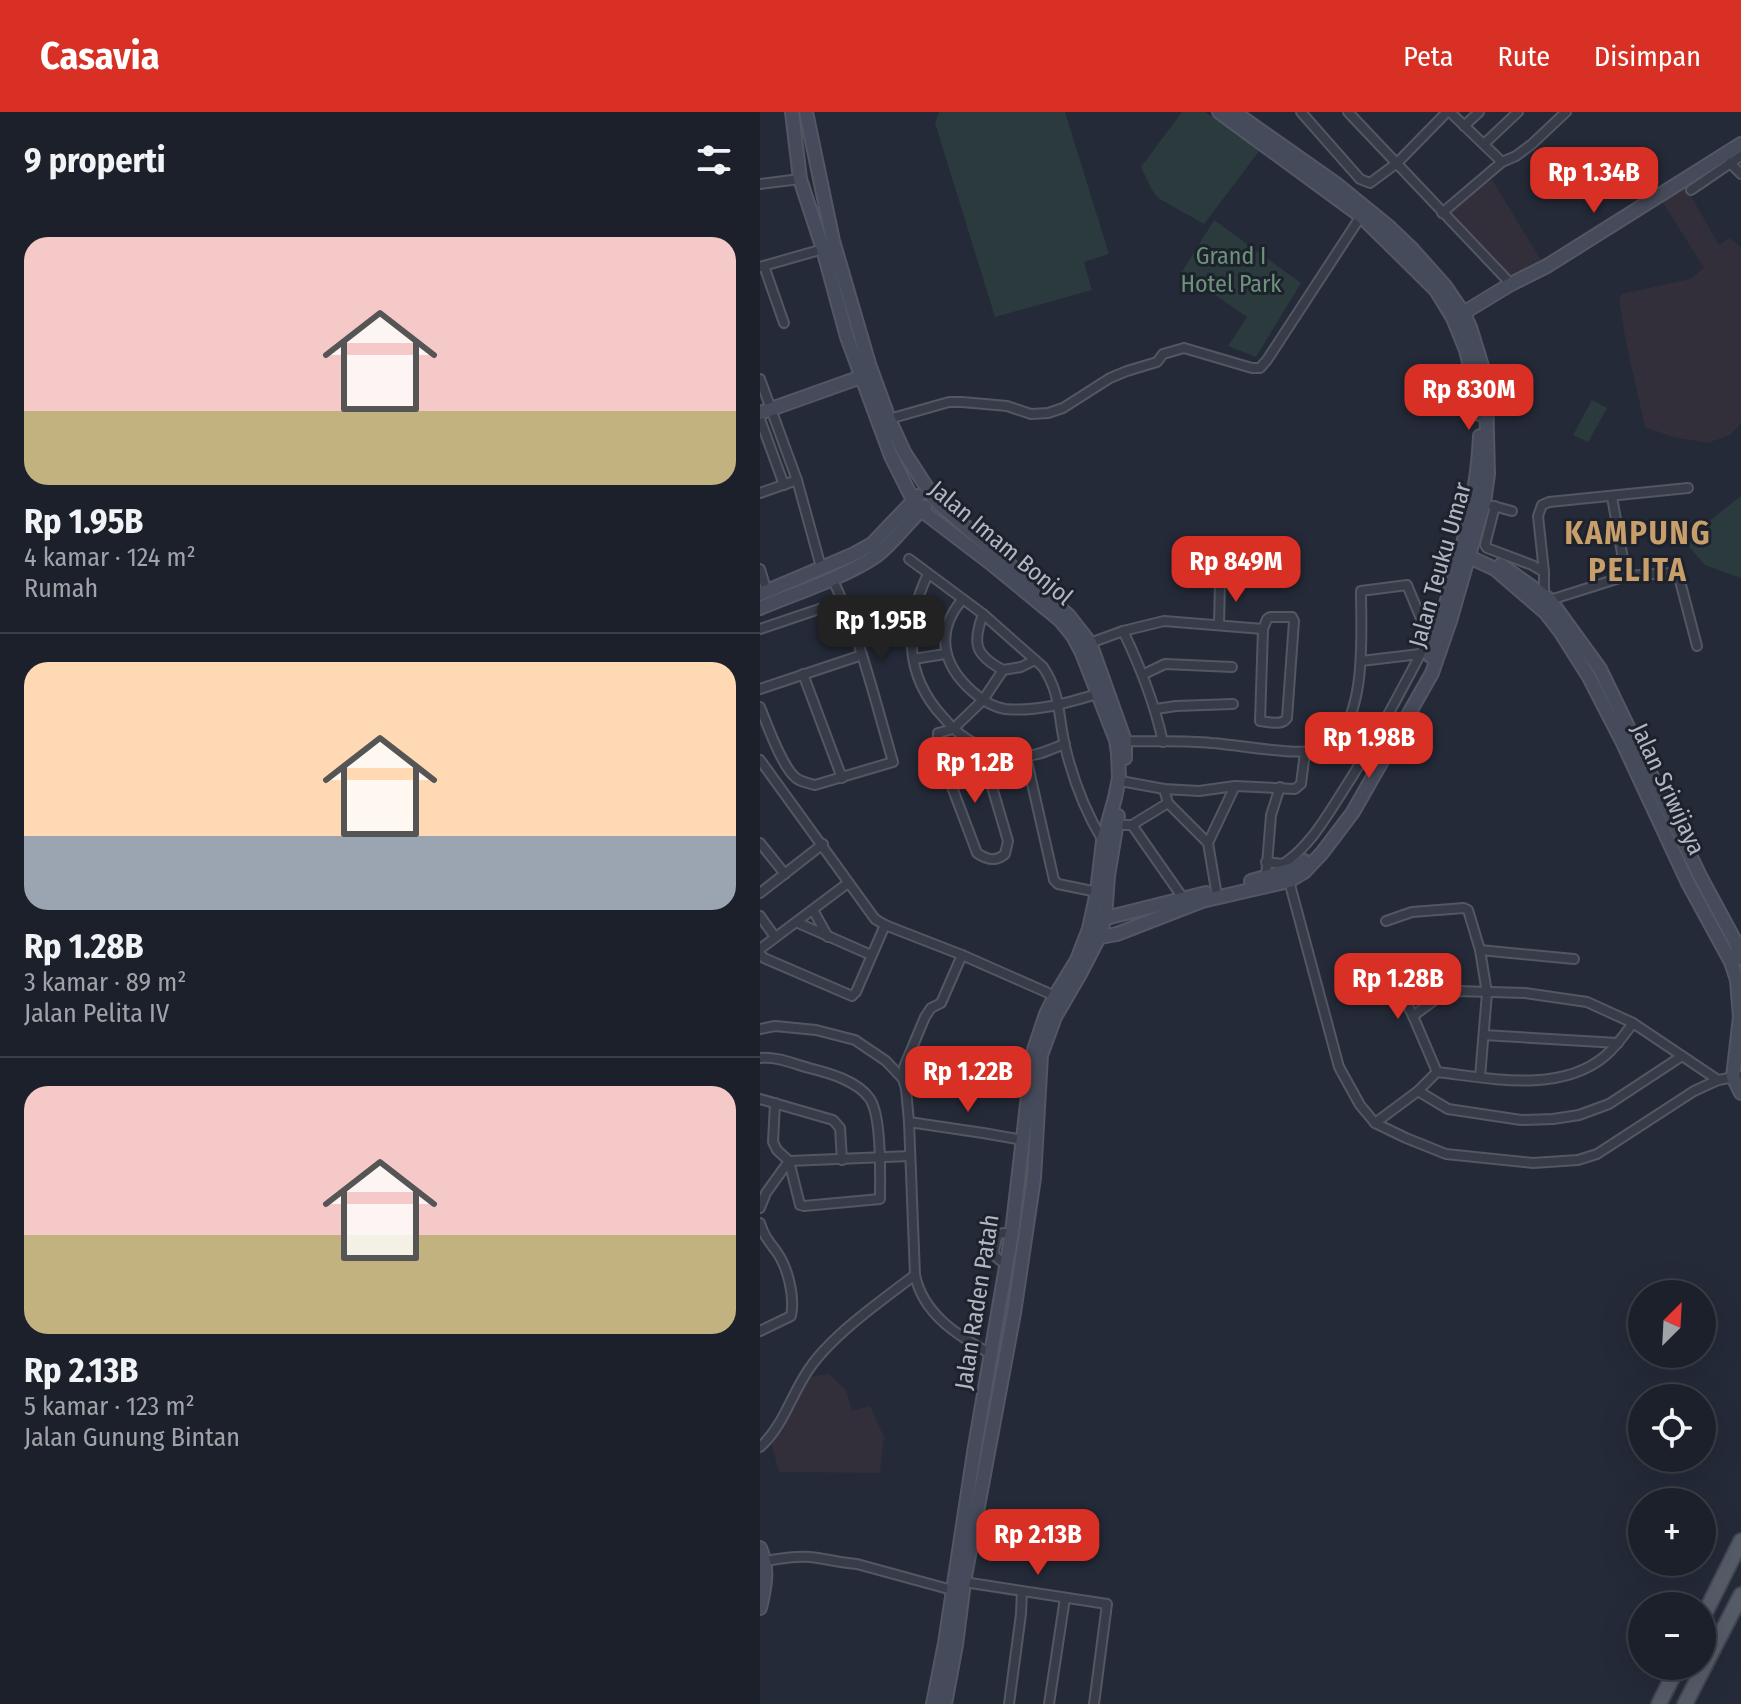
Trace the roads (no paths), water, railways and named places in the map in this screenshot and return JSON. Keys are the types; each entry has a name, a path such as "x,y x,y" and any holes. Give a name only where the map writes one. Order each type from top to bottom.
{"main road":[{"name":"Jalan Imam Bonjol","path":"792,112 800,179 823,249 853,336 904,452 935,500 1068,615 1090,643 1125,741 1126,782 1099,917"},
{"name":"Jalan Imam Bonjol","path":"806,112 861,377 891,456 917,505 1060,620 1073,636 1116,740 1119,778 1103,841 1097,892 1099,917"},
{"name":"Jalan Teuku Umar","path":"1099,917 1155,907 1266,877 1293,869 1312,856 1345,810 1410,700 1431,653 1431,640 1466,550 1490,505 1486,393 1482,366 1470,327 1361,216 1219,112"},
{"name":"Jalan Teuku Umar","path":"1092,938 1117,934 1202,901 1289,881 1304,872 1334,840 1353,812 1432,673 1466,550 1479,461 1478,399 1459,316 1445,286 1389,227 1335,183 1234,112"},
{"path":"1459,316 1547,266 1741,144"},
{"path":"765,411 861,377"},
{"path":"767,596 832,578 874,557 893,542 926,489"},
{"path":"760,608 767,596 872,544 917,505 935,500"},
{"name":"Jalan Sriwijaya","path":"1466,550 1500,564 1547,597 1600,669 1608,700 1676,841 1735,941 1741,958"},
{"name":"Jalan Sriwijaya","path":"1466,550 1495,569 1546,613 1608,700"},
{"name":"Jalan Sriwijaya","path":"1676,841 1691,889 1731,962 1737,980 1740,1017 1737,1076"},
{"name":"Jalan Raden Patah","path":"933,1704 964,1582 1014,1313 1034,1178 1041,1055 1055,1017 1080,974 1099,917"},
{"name":"Jalan Raden Patah","path":"945,1704 952,1590 1012,1232 1033,1053 1055,996 1092,938"},
{"path":"1737,1076 1741,1093"},
{"path":"998,1311 1014,1313"},
{"path":"1716,1592 1741,1541"},
{"path":"760,1548 765,1561 760,1608"},
{"path":"1685,1704 1741,1595"},
{"path":"1659,1704 1671,1680"}],"street":[{"path":"1301,112 1366,183 1397,163 1448,112 1502,162"},
{"path":"1348,112 1511,284"},
{"path":"1464,126 1479,112"},
{"path":"1484,144 1518,112"},
{"path":"1442,213 1502,162 1532,144 1566,112"},
{"path":"1691,190 1741,156"},
{"path":"1730,163 1741,174"},
{"path":"760,184 800,179"},
{"path":"889,419 949,402 1007,406 1031,414 1048,413 1063,408 1110,378 1157,362 1163,354 1184,348 1260,368 1361,216"},
{"path":"784,323 762,267 823,249"},
{"path":"760,379 765,411 797,480 821,567"},
{"path":"760,419 784,485"},
{"path":"760,493 797,480"},
{"path":"1688,488 1549,502 1542,505 1538,516 1547,597 1626,576 1670,573 1680,581 1697,646"},
{"path":"1612,497 1626,576"},
{"path":"1512,511 1490,505 1485,545 1544,572"},
{"path":"909,559 983,614 1035,660 1049,677 1060,705 1065,744 1084,808 1103,841"},
{"path":"760,569 767,596 786,619"},
{"path":"928,574 914,609 912,633 915,671 927,697 953,729 980,746 1026,757 1065,744"},
{"path":"760,707 793,776 815,785 893,762 862,655 832,578"},
{"path":"1219,624 1220,582"},
{"path":"1125,741 1209,742 1305,752 1322,750 1340,734 1357,695 1361,661 1361,591 1407,585 1431,640 1420,654 1365,757 1307,843 1283,864 1266,862"},
{"path":"962,600 950,616 945,635 945,654 963,683 983,700 1004,709 1025,709 1060,705 1097,694"},
{"path":"760,629 843,601"},
{"path":"983,614 977,644 980,653 989,662 1003,670 1021,667 1035,660"},
{"path":"1270,617 1292,617 1294,621 1287,718 1281,723 1260,721 1263,629 1270,617"},
{"path":"1090,643 1164,621 1263,629"},
{"path":"1123,631 1144,674 1163,742"},
{"path":"914,659 945,654"},
{"path":"1361,661 1420,654"},
{"path":"760,689 862,655"},
{"path":"1144,674 1165,664 1232,667"},
{"path":"980,746 1008,841 1005,854 991,860 977,853 936,741 938,733 953,729 983,700 1003,670"},
{"path":"803,674 842,778"},
{"path":"1156,709 1233,704"},
{"path":"1126,782 1199,791 1235,786 1295,789 1301,784 1305,752"},
{"path":"1026,757 1054,880 1058,884 1097,892"},
{"path":"760,760 875,919 1055,996"},
{"path":"1216,890 1208,843 1235,786"},
{"path":"1266,877 1271,815 1280,787"},
{"path":"1164,789 1168,803 1208,843"},
{"path":"1115,825 1132,825 1168,803"},
{"path":"1132,825 1183,898"},
{"path":"760,843 785,874"},
{"path":"760,893 823,844"},
{"path":"1289,881 1339,1067 1360,1105 1375,1123 1406,1138 1446,1154 1533,1163 1578,1160 1597,1154 1683,1097 1718,1080 1737,1076"},
{"path":"848,883 775,937 760,952 764,958 852,996 885,925"},
{"path":"1386,921 1412,912 1464,908 1469,912 1480,950 1487,993 1480,1077"},
{"path":"813,910 829,938"},
{"path":"760,916 775,937"},
{"path":"796,922 871,955"},
{"path":"1480,950 1574,959"},
{"path":"962,955 941,1003 931,1008 925,1017 904,1067 915,1275 923,1297 936,1315 959,1336 991,1354"},
{"path":"1385,959 1437,1072"},
{"path":"1413,1016 1445,994 1457,991 1525,993 1587,1002 1633,1023 1718,1080"},
{"path":"1437,1072 1527,1080 1564,1077 1596,1062 1618,1043 1633,1023"},
{"path":"760,1029 775,1026 816,1030 855,1040 886,1061 903,1079"},
{"path":"1484,1035 1618,1043"},
{"path":"1418,1091 1448,1109 1521,1120 1553,1119 1579,1115 1609,1104 1682,1056"},
{"path":"760,1058 824,1072 859,1088 871,1100 877,1116 880,1199 804,1206 798,1202 789,1161 773,1142 775,1103"},
{"path":"1375,1123 1418,1091 1437,1072"},
{"path":"760,1099 833,1120 840,1128 842,1160"},
{"path":"909,1122 1023,1140"},
{"path":"760,1208 763,1191 789,1161 910,1156"},
{"path":"760,1223 767,1241 782,1263 793,1310 791,1316 760,1331"},
{"path":"760,1447 778,1424 815,1361 861,1317 915,1275"},
{"path":"765,1561 786,1557 819,1558 857,1564 952,1590"},
{"path":"964,1582 1107,1604 1094,1704"},
{"path":"1009,1704 1022,1591"},
{"path":"1049,1704 1065,1598"}],"district":[{"name":"KAMPUNG PELITA","path":"1638,552"}],"park label":[{"name":"Grand I Hotel Park","path":"1231,270"}]}
